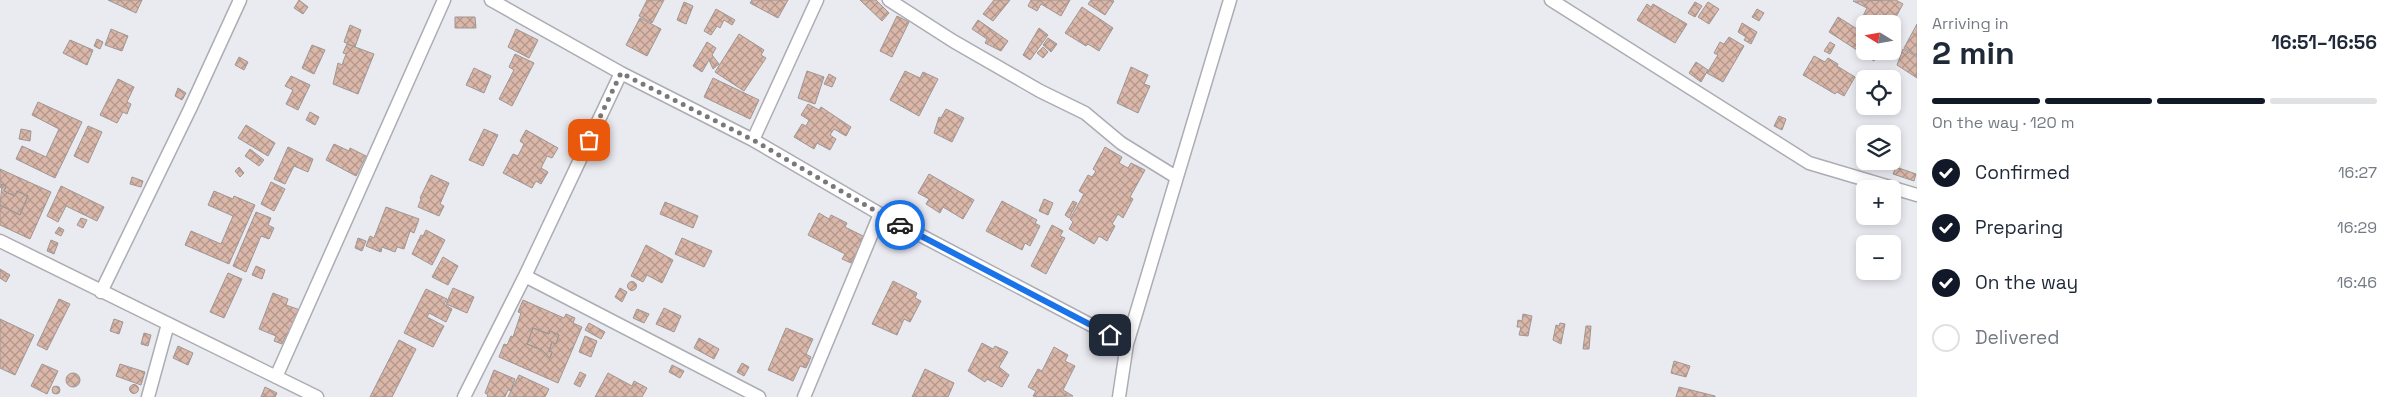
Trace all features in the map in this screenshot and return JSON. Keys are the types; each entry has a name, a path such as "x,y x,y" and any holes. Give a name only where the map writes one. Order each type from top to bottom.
{"street":[{"path":"101,292 190,109 240,0"},
{"path":"276,377 444,0"},
{"path":"491,0 621,73 753,140 880,214 1127,344"},
{"path":"753,140 817,0"},
{"path":"889,0 953,41 1040,91 1085,113 1121,143 1176,177"},
{"path":"1119,397 1127,344 1230,0"},
{"path":"1551,0 1802,159 1826,169 1917,195"},
{"path":"464,397 525,276 621,73"},
{"path":"804,397 880,214"},
{"path":"1,243 317,397"},
{"path":"525,276 759,397"},
{"path":"148,397 168,324"}],"building":[{"path":"108,0 142,0 136,13"},
{"path":"299,0 308,7 303,14 294,8"},
{"path":"647,0 664,0 652,23 639,16"},
{"path":"752,0 788,0 778,18 750,3"},
{"path":"860,0 876,0 889,13 882,21"},
{"path":"994,0 1010,0 993,21 983,14"},
{"path":"1031,0 1070,0 1061,16 1041,4 1037,11 1028,6"},
{"path":"1091,0 1114,1 1105,15 1088,4"},
{"path":"1896,0 1903,4 1897,15 1864,15 1867,8 1853,1"},
{"path":"684,2 693,6 686,24 677,20"},
{"path":"1695,2 1702,6 1695,17 1688,13"},
{"path":"1708,2 1719,9 1709,24 1698,17"},
{"path":"1647,4 1651,7 1653,4 1687,24 1675,43 1637,20"},
{"path":"1082,7 1113,28 1099,51 1088,44 1086,46 1065,33"},
{"path":"716,9 735,20 732,25 724,20 720,28 717,26 711,35 704,31"},
{"path":"1757,9 1764,13 1759,21 1752,17"},
{"path":"897,16 909,22 892,57 880,51"},
{"path":"455,17 475,17 476,28 455,28"},
{"path":"1838,17 1856,28 1856,49 1829,32"},
{"path":"640,18 661,29 647,56 626,45"},
{"path":"978,20 1008,41 1001,51 985,43 987,39 972,29"},
{"path":"1742,23 1757,32 1751,44 1744,40 1746,37 1738,32"},
{"path":"1917,24 1917,56 1904,48"},
{"path":"350,25 361,30 355,47 344,42"},
{"path":"1039,28 1048,35 1030,60 1023,55"},
{"path":"111,29 128,36 122,51 105,45"},
{"path":"516,29 538,40 529,58 508,47"},
{"path":"739,34 764,50 761,55 766,58 744,91 715,72"},
{"path":"1729,37 1744,46 1723,82 1707,73 1718,55 1714,53 1720,42 1724,44"},
{"path":"1048,38 1057,44 1051,52 1043,45"},
{"path":"97,39 103,42 100,49 94,46"},
{"path":"70,40 93,50 87,65 63,53"},
{"path":"707,42 716,48 712,55 719,64 713,69 709,60 702,72 693,66"},
{"path":"1830,42 1835,45 1830,54 1824,51"},
{"path":"347,44 374,54 358,94 333,84 338,63 342,65 346,54 343,53"},
{"path":"312,45 325,50 314,74 302,68"},
{"path":"1043,47 1048,52 1043,58 1037,53"},
{"path":"1903,49 1917,57 1917,78 1897,65 1899,60 1901,60"},
{"path":"515,54 534,63 512,106 499,99 514,70 509,67"},
{"path":"1814,56 1825,62 1828,58 1855,77 1844,96 1837,92 1835,94 1803,75"},
{"path":"239,57 248,62 244,70 235,65"},
{"path":"1696,62 1708,70 1701,82 1689,73"},
{"path":"1131,67 1148,75 1144,84 1150,86 1138,113 1117,103"},
{"path":"474,68 491,76 484,93 466,85"},
{"path":"807,71 824,77 815,104 798,98"},
{"path":"905,71 920,78 923,72 938,79 919,116 890,100"},
{"path":"829,74 836,78 832,87 824,84"},
{"path":"291,76 310,85 298,110 286,104 293,90 285,86"},
{"path":"713,78 759,100 750,119 704,97"},
{"path":"118,79 134,87 127,102 131,104 127,114 123,112 117,123 100,115"},
{"path":"178,88 186,93 182,100 175,96"},
{"path":"38,102 82,122 55,178 16,159 22,146 46,157 59,129 32,115"},
{"path":"808,104 819,110 821,107 851,127 846,136 834,129 830,135 836,139 830,150 817,143 814,149 794,137 802,124 806,126 809,120 801,115"},
{"path":"946,109 964,118 952,142 934,133 939,117 941,118"},
{"path":"310,112 319,117 315,125 306,120"},
{"path":"1779,116 1786,119 1782,130 1774,126"},
{"path":"246,125 275,143 268,156 238,138"},
{"path":"88,126 102,132 88,163 74,156"},
{"path":"21,129 31,131 30,141 19,139"},
{"path":"484,129 498,135 483,166 469,160"},
{"path":"526,130 558,148 552,158 547,156 541,168 548,172 541,184 536,181 532,188 503,173 513,154 518,156 524,144 520,141"},
{"path":"334,144 349,151 350,148 366,156 356,176 326,160"},
{"path":"288,147 313,159 308,172 294,166 285,184 274,179"},
{"path":"1105,147 1122,157 1119,163 1128,168 1131,163 1145,170 1130,197 1133,199 1123,218 1118,214 1112,224 1115,226 1107,241 1099,236 1094,244 1069,229 1073,222 1070,219 1084,194 1079,191 1088,175 1092,177 1096,171 1093,169"},
{"path":"250,149 264,160 259,166 245,156"},
{"path":"239,167 244,173 240,177 235,171"},
{"path":"0,169 51,192 30,239 0,225 0,205 20,215 28,196 17,191 15,196 4,191 6,186 2,184 0,188"},
{"path":"1901,169 1916,174 1914,181 1893,174 1895,170"},
{"path":"929,174 974,200 963,219 943,207 940,213 926,204 929,199 918,193"},
{"path":"431,175 449,183 440,204 444,206 439,216 418,207 420,198"},
{"path":"132,177 143,181 141,187 130,184"},
{"path":"271,182 285,189 274,211 261,204"},
{"path":"2,184 6,186 4,191 15,196 17,191 28,196 20,215 0,205"},
{"path":"61,186 104,207 97,221 66,206 58,222 47,216"},
{"path":"214,191 233,199 234,196 255,205 229,264 185,245 191,231 221,244 233,216 208,205"},
{"path":"1044,199 1053,203 1048,215 1039,211"},
{"path":"1002,201 1037,220 1035,223 1040,226 1030,246 1025,243 1022,250 986,231"},
{"path":"1073,201 1077,203 1069,218 1065,215"},
{"path":"665,202 698,216 693,228 660,214"},
{"path":"386,207 419,219 414,233 410,231 404,249 397,247 395,252 382,247 381,252 366,246 370,236 374,238"},
{"path":"256,212 271,218 268,225 274,228 269,239 261,236 246,272 233,266"},
{"path":"819,213 829,219 831,215 847,223 845,227 865,237 851,263 842,259 845,254 808,235"},
{"path":"81,218 87,220 83,228 77,225"},
{"path":"1052,225 1063,231 1060,236 1065,238 1046,274 1031,266"},
{"path":"59,227 64,230 61,236 55,233"},
{"path":"426,230 445,240 432,265 412,254 421,235 423,236"},
{"path":"358,238 366,241 362,251 355,248"},
{"path":"682,238 712,251 704,267 675,254"},
{"path":"51,240 58,243 54,254 47,251"},
{"path":"646,245 673,260 662,283 647,275 643,282 631,276"},
{"path":"443,257 458,266 448,285 432,277"},
{"path":"256,266 265,270 262,279 252,275"},
{"path":"0,269 10,275 6,282 0,278"},
{"path":"228,273 242,279 224,318 210,312"},
{"path":"893,281 917,293 915,298 921,301 910,322 904,319 897,335 872,324"},
{"path":"632,282 636,286 632,290 628,286"},
{"path":"453,288 474,297 467,313 446,304"},
{"path":"620,288 627,292 622,302 615,297"},
{"path":"426,289 447,299 444,304 452,309 446,322 429,313 427,317 444,326 433,347 404,333"},
{"path":"273,293 288,299 286,305 300,310 291,334 287,333 282,344 274,341 276,336 259,329"},
{"path":"59,299 70,304 47,350 37,345"},
{"path":"523,300 564,318 566,314 575,318 573,323 582,327 558,383 499,357 504,344 507,345 511,336 513,337 521,313 518,312","holes":["533,328 549,334 550,331 559,335 556,344 552,342 549,351 552,352 550,358 542,350 527,344"]},
{"path":"664,308 681,316 674,332 656,324"},
{"path":"637,309 649,314 644,323 633,318"},
{"path":"1523,314 1532,316 1528,336 1519,335 1521,327 1517,327 1518,320 1522,321"},
{"path":"0,319 34,335 15,375 0,368"},
{"path":"114,319 123,322 119,334 110,331"},
{"path":"589,323 605,332 601,339 585,330"},
{"path":"1560,323 1565,324 1561,344 1553,340 1556,325 1559,326"},
{"path":"1586,326 1591,326 1589,349 1583,349"},
{"path":"533,328 549,334 550,331 559,335 556,344 552,342 549,351 552,352 550,358 542,350 527,344"},
{"path":"786,328 813,339 806,354 811,357 806,368 800,366 793,381 768,370"},
{"path":"144,333 151,335 148,346 141,344"},
{"path":"585,336 597,341 591,357 579,352"},
{"path":"699,338 719,349 714,359 694,348"},
{"path":"399,340 416,349 392,397 370,397"},
{"path":"982,343 993,349 995,346 1008,352 999,367 1009,375 1002,387 987,379 985,382 968,371"},
{"path":"178,346 193,353 188,365 173,358"},
{"path":"1054,347 1068,355 1065,361 1075,366 1063,390 1073,396 1035,397 1033,396 1036,391 1028,387 1038,369 1042,371"},
{"path":"1674,361 1690,366 1686,377 1671,373"},
{"path":"742,363 749,367 744,376 737,372"},
{"path":"42,364 58,371 47,394 31,386"},
{"path":"120,364 145,372 141,385 116,376"},
{"path":"672,365 684,371 680,378 669,372"},
{"path":"925,369 954,383 948,397 912,397"},
{"path":"494,370 515,379 511,391 508,390 505,397 487,397 488,395 485,393"},
{"path":"580,372 586,375 580,387 574,384"},
{"path":"73,373 78,375 80,380 78,385 73,387 68,385 66,380 68,375"},
{"path":"608,373 632,386 634,381 647,388 642,397 595,397"},
{"path":"519,375 549,389 545,397 508,397"},
{"path":"134,384 139,389 134,394 129,389"},
{"path":"56,386 60,390 56,394 52,390"},
{"path":"265,387 277,393 275,397 261,397"},
{"path":"1679,387 1715,396 1715,397 1676,397"}],"way so far":[{"path":"589,140 621,73 753,140 900,225"}],"route":[{"path":"900,225 1110,335"}]}
